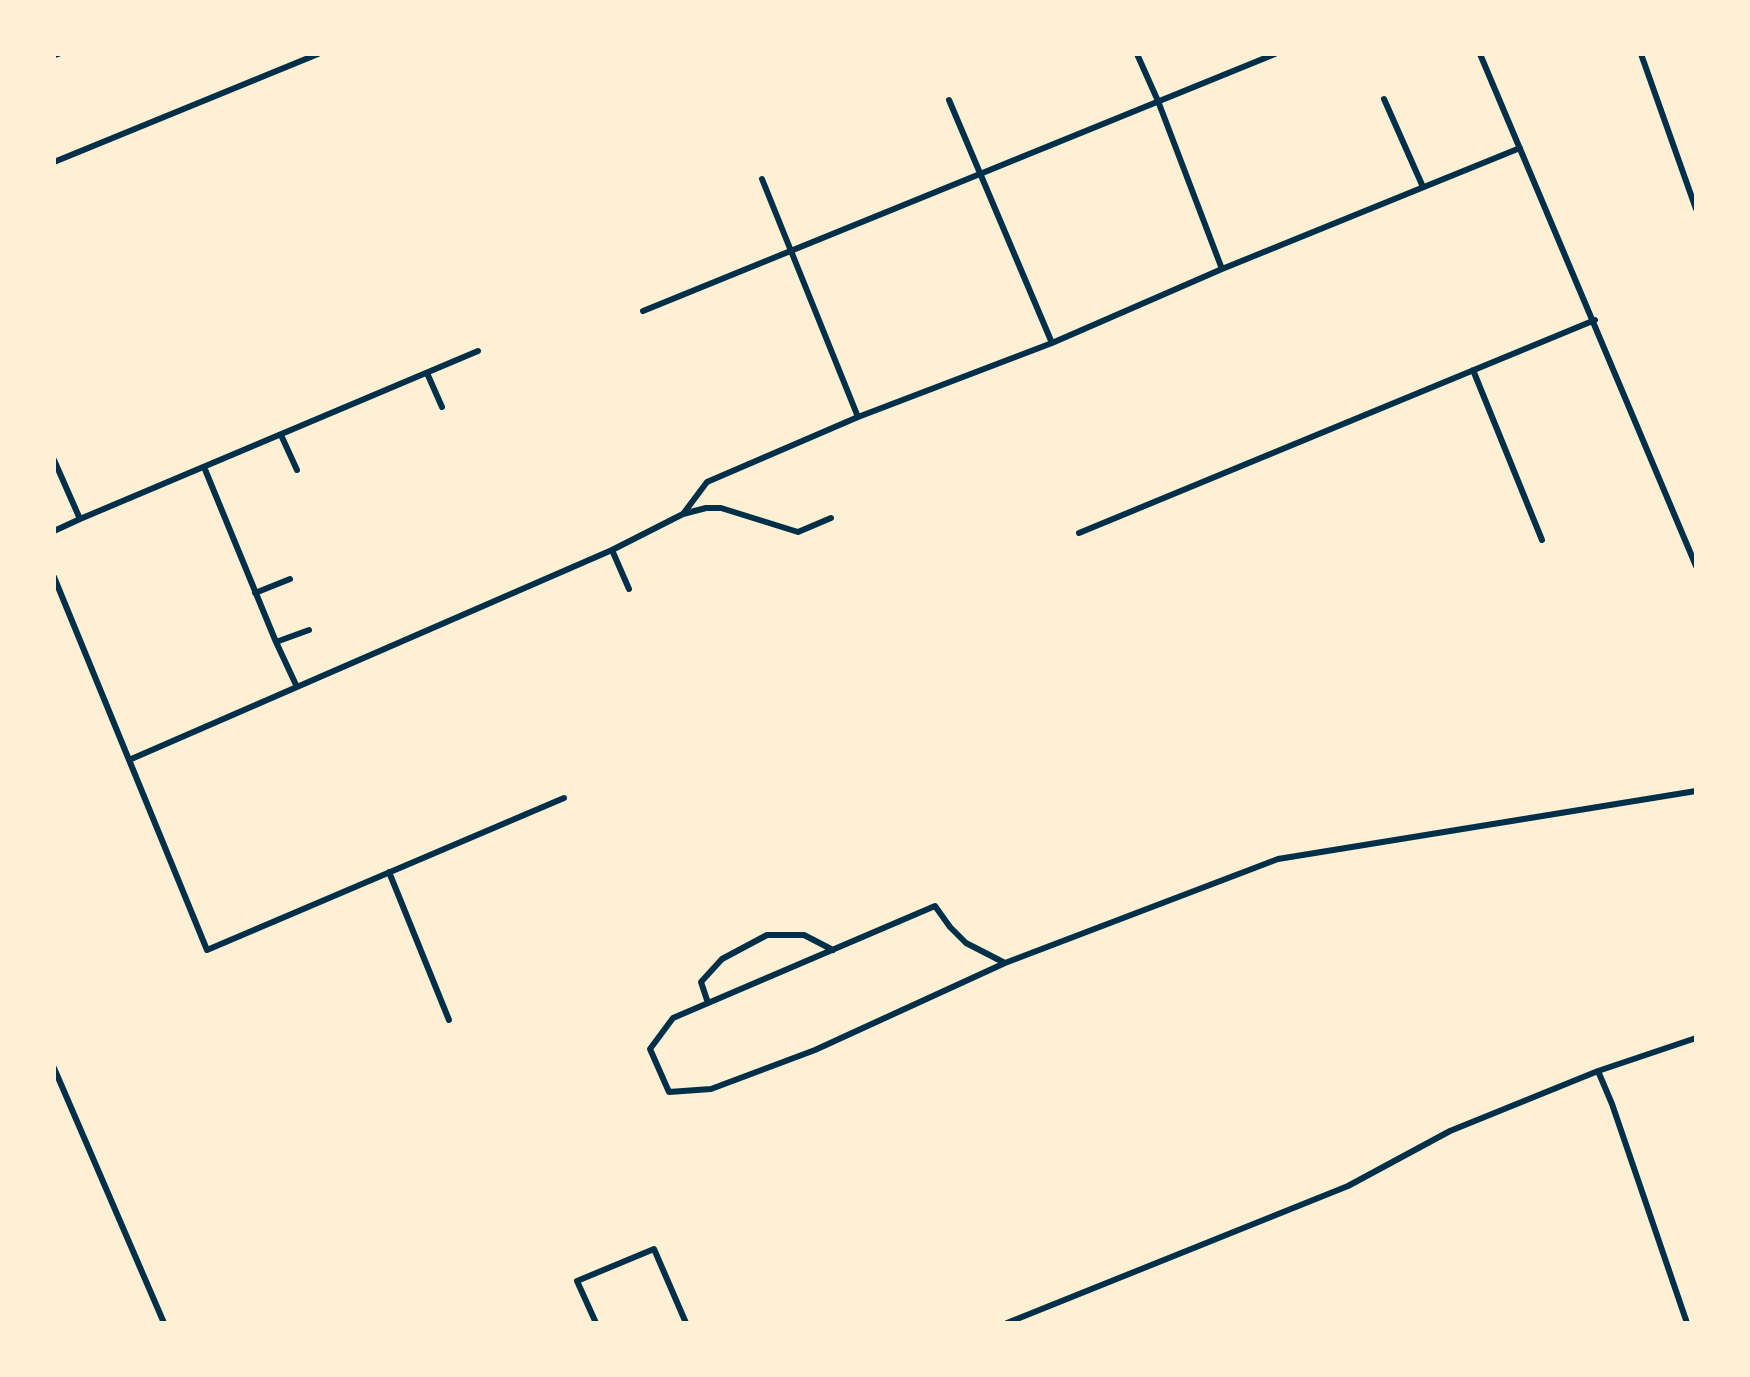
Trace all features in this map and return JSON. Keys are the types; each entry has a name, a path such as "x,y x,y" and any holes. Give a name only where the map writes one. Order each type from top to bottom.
{"lane":[{"path":"54,162 318,54"},
{"path":"1137,54 1222,269"},
{"path":"643,311 1275,54"},
{"path":"1480,54 1595,320 1696,566"},
{"path":"1641,54 1696,209"},
{"path":"1384,99 1423,187"},
{"path":"949,100 1052,343"},
{"path":"683,514 707,482 858,417 1052,343 1222,269 1520,148"},
{"path":"762,179 858,417"},
{"path":"1079,533 1595,320"},
{"path":"54,531 478,351"},
{"path":"1473,370 1542,540"},
{"path":"427,373 442,407"},
{"path":"281,435 297,470"},
{"path":"54,460 80,519"},
{"path":"204,467 297,687"},
{"path":"129,760 612,550 683,514 721,508 798,532 831,518"},
{"path":"612,550 629,589"},
{"path":"54,577 207,950 564,798"},
{"path":"255,593 290,579"},
{"path":"276,642 309,630"},
{"path":"1005,963 966,943 935,906 673,1018 650,1049 669,1092 711,1089 815,1050 1005,963 1278,859 1696,791"},
{"path":"389,872 449,1020"},
{"path":"708,1003 701,982 722,959 767,935 804,935 833,950"},
{"path":"1007,1323 1348,1186 1450,1131 1598,1071 1696,1038"},
{"path":"54,1068 164,1323"},
{"path":"1598,1071 1687,1323"},
{"path":"596,1323 577,1281 654,1249 686,1323"}]}
